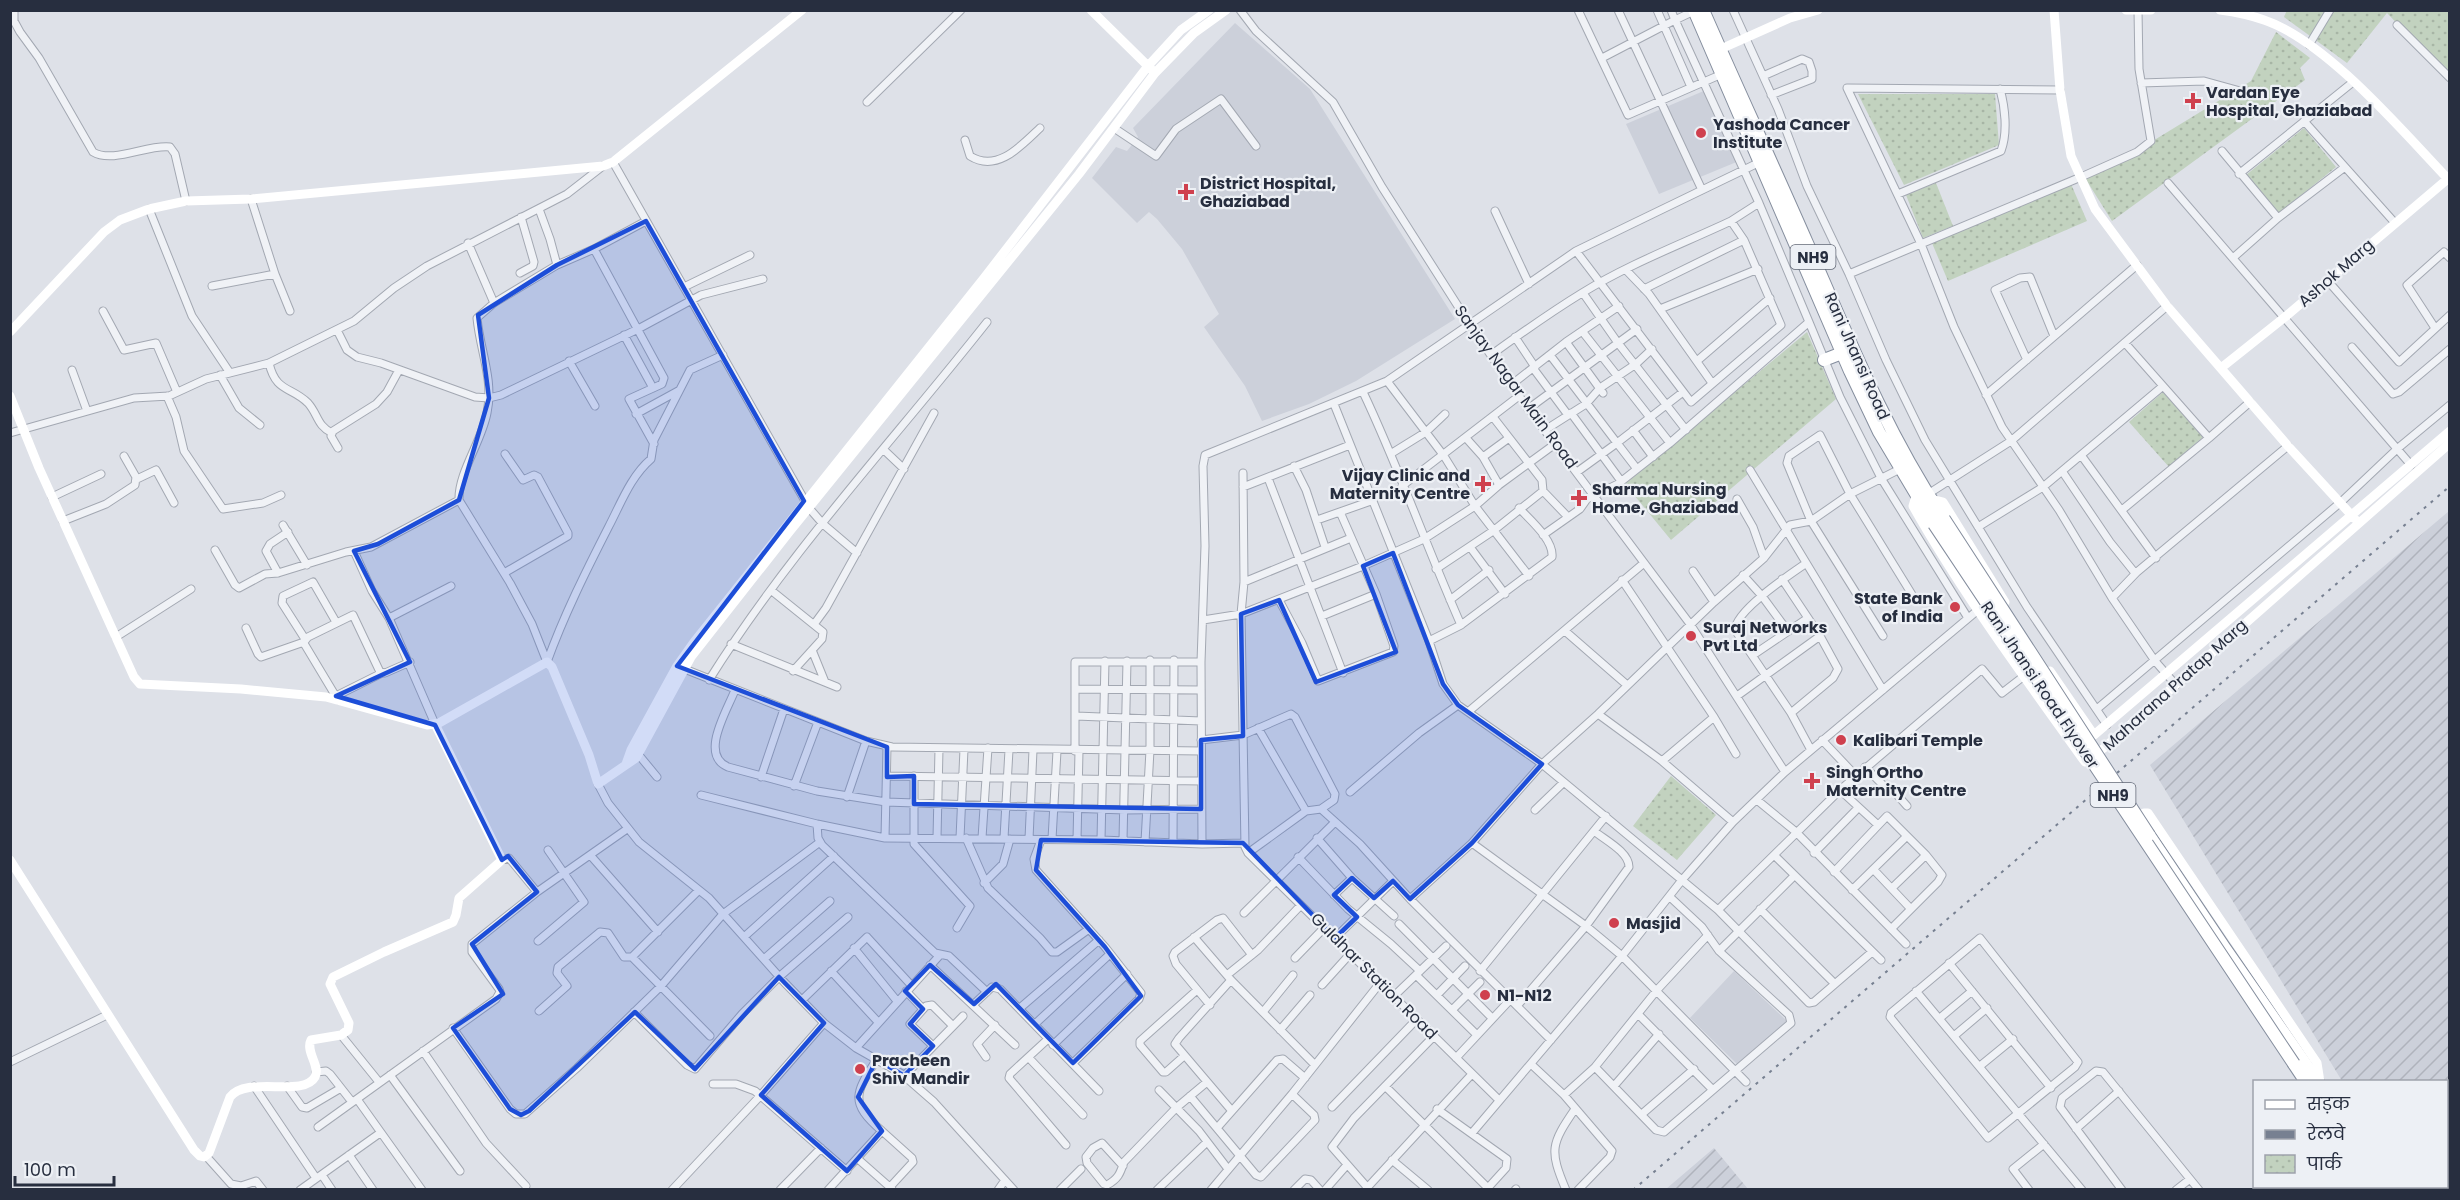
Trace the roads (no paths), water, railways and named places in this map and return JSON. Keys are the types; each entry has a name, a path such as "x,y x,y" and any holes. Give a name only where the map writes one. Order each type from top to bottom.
{"highway":[{"name":"Rani Jhansi Road","path":"1697,11 1819,286"},
{"name":"Rani Jhansi Road","path":"1716,51 1722,74 1760,162 1829,307 1925,496"},
{"name":"Rani Jhansi Road","path":"1829,307 1842,353 1879,432 1900,469 1925,496"},
{"path":"1824,360 1842,353"},
{"name":"Rani Jhansi Road Flyover","path":"1925,496 1939,521 2218,938 2299,1063 2305,1080"},
{"name":"Rani Jhansi Road Flyover","path":"2299,1063 2317,1080"}],"street":[{"path":"14,10 14,21 20,32 39,58 93,152 97,155 112,155 170,147 175,154 186,201"},
{"path":"10,332 104,232 120,220 148,209 186,201 251,199 603,166 613,162 801,10"},
{"path":"867,102 961,10"},
{"path":"1091,10 1155,73"},
{"path":"627,764 631,750 680,667 1148,66 1181,30 1209,10"},
{"path":"807,505 917,377 1155,73 1194,33 1226,10"},
{"name":"Sanjay Nagar Main Road","path":"1240,10 1256,31 1333,102 1382,188 1470,326 1528,409 1690,624 1785,772"},
{"path":"1578,10 1628,115 1722,74"},
{"path":"1618,10 1702,190"},
{"path":"1657,10 1691,87"},
{"path":"1671,10 1759,203 1840,397 1881,478 1968,618"},
{"path":"1733,10 1771,95 1807,186 1925,440 2040,627 2107,725"},
{"path":"1716,51 1790,18 1818,10"},
{"path":"2054,10 2060,90 2071,156 2095,208 2167,306 2288,446 2355,519"},
{"path":"2126,10 2151,10"},
{"path":"2220,10 2265,20 2309,45 2331,61 2449,179"},
{"path":"2309,45 2330,10"},
{"path":"1602,58 1697,11"},
{"path":"1849,274 2081,177 2137,152 2151,141 2139,69 2138,11"},
{"path":"2397,25 2450,78"},
{"path":"1762,76 1802,59 1809,62 1812,79 1771,95"},
{"path":"2141,83 2204,81 2251,94"},
{"path":"2239,174 2353,81"},
{"path":"2060,90 1847,88 1921,244 1954,327 2002,427 2043,487 2112,598 2155,661 2176,685"},
{"path":"1898,194 2001,151 2006,139 2004,104 2000,88"},
{"path":"1114,128 1156,156 1176,129 1221,99 1256,146"},
{"path":"2304,121 2396,223"},
{"path":"965,140 970,156 978,161 988,162 1004,158 1040,128"},
{"path":"2222,151 2278,218"},
{"path":"613,162 807,505 823,524 857,553"},
{"path":"1202,844 1201,662 1205,455 1387,381 1576,251 1760,162"},
{"path":"10,433 134,398 167,396 194,383 269,363 365,314 408,278 468,243 577,188 603,166"},
{"path":"2234,257 2278,218 2345,167"},
{"name":"Ashok Marg","path":"2221,368 2449,179"},
{"path":"2168,183 2411,465"},
{"path":"251,199 275,274 290,311"},
{"path":"1491,356 1601,282 1731,221 1759,203"},
{"path":"148,209 192,316 230,373"},
{"path":"539,209 557,265"},
{"path":"1495,212 1529,284"},
{"path":"520,217 534,262 533,266 520,273"},
{"path":"646,221 594,249 557,265 494,303 477,318 488,369 489,398 484,427 461,487 459,500 532,624 589,755 598,784 608,803 627,829 652,853 699,890 824,1023 856,1048 904,1076 934,1102 1014,1190"},
{"path":"1576,251 1691,402 1781,325 1758,269 1744,240 1731,221"},
{"path":"1644,289 1744,240"},
{"path":"468,243 494,303"},
{"path":"594,249 664,378 664,382 629,399 654,444"},
{"path":"2435,328 2408,290 2407,285 2444,252 2450,258"},
{"path":"684,286 750,255"},
{"path":"1986,395 2137,266"},
{"path":"1660,309 1758,269"},
{"path":"1626,270 1660,309 1712,383"},
{"path":"212,286 275,274"},
{"path":"2026,360 1995,290 2020,278 2030,278 2054,336"},
{"path":"337,330 352,355 465,394 489,398 501,395 624,336 712,291 763,279"},
{"path":"2326,280 2399,362 2450,315"},
{"path":"1583,293 1618,343 1686,430"},
{"path":"1697,361 1770,298"},
{"path":"1511,385 1566,342 1619,306"},
{"path":"1925,496 2011,441 2167,306"},
{"path":"104,311 124,350 156,343 177,392"},
{"path":"709,680 731,644 823,524 987,322"},
{"path":"1543,535 1568,518 1594,495 1621,481 1670,444 1809,322"},
{"path":"1528,409 1636,329"},
{"path":"1582,331 1670,444"},
{"path":"624,336 653,388"},
{"path":"1515,338 1534,367 1621,481"},
{"path":"1566,342 1602,391"},
{"path":"2125,343 2209,438"},
{"path":"2352,347 2393,394 2399,392 2450,349"},
{"path":"1545,430 1586,404 1652,349"},
{"path":"10,396 63,521 137,682 145,686 263,690 337,698 427,726 435,724 547,662 584,573 628,489 642,467 651,459 654,440 690,370 723,355"},
{"path":"1550,355 1637,468"},
{"path":"569,362 595,406"},
{"path":"269,363 275,380 307,403 321,426 332,433 338,448"},
{"path":"72,370 87,411"},
{"path":"332,433 376,404 387,392 399,370"},
{"path":"220,375 239,408 260,425"},
{"path":"1387,381 1444,456 1493,531 1529,576"},
{"path":"1978,527 2043,487 2163,386"},
{"path":"636,414 679,391"},
{"path":"1364,392 1392,453 1402,486 1461,625"},
{"path":"1577,472 1683,392"},
{"path":"167,396 176,417 184,451 223,509 263,503 281,495"},
{"path":"1402,486 1444,456 1519,396"},
{"path":"2122,510 2250,402"},
{"path":"1334,404 1429,641 1443,684 1458,705 1542,764 1718,910 1809,1003 1814,1002 1872,952"},
{"path":"2097,709 2341,502 2397,449 2450,405"},
{"path":"815,623 857,553 934,413"},
{"path":"1392,453 1426,432 1445,414"},
{"path":"1493,417 1542,480 1543,491 1568,518"},
{"path":"1633,430 1653,457"},
{"name":"Maharana Pratap Marg","path":"2450,431 2411,465 2355,519 2176,685 2085,762 1978,610 1913,506 1925,496 1943,502 2030,644 2094,735 2166,674 2355,519 2450,443"},
{"path":"1883,636 1810,521 1786,463 1789,456 1818,435 1824,440 1850,494 1916,601"},
{"path":"1466,438 1483,457 1499,485"},
{"path":"1483,457 1509,438"},
{"path":"1203,620 1241,614 1363,566 1424,539 1475,506 1499,485 1555,444"},
{"path":"1243,487 1350,445"},
{"path":"2112,598 2135,573 2156,558 2288,446"},
{"path":"884,449 904,469"},
{"path":"504,573 568,534 538,477 534,475 523,480 506,454"},
{"path":"2081,455 2156,558"},
{"path":"63,521 113,500 135,485 137,478 124,456"},
{"path":"1294,466 1306,490 1325,547"},
{"path":"1410,899 1472,843 1542,764 1598,714 1690,624 1764,558 1790,525 1810,521 1850,494 1900,469"},
{"path":"137,478 156,470 174,503"},
{"path":"1750,470 1883,690"},
{"path":"2062,471 2110,542 2135,573"},
{"path":"1201,740 1243,735 1289,715 1295,717 1335,796 1334,800 1321,809 1305,811 1248,853 1244,843 1243,735 1241,614 1244,582 1243,473"},
{"path":"52,496 101,474"},
{"path":"1268,478 1342,673"},
{"path":"1436,569 1493,531 1543,491"},
{"path":"1737,499 1753,527 1764,558"},
{"path":"215,550 238,588 262,575 278,573 367,549 459,500"},
{"path":"1317,520 1371,501"},
{"path":"1429,641 1461,625 1552,557 1552,550 1543,535 1519,508"},
{"path":"1279,600 1302,643 1316,678 1320,681 1391,654 1394,650 1376,594 1340,512"},
{"path":"283,525 307,565"},
{"path":"278,573 266,551 270,544 288,532"},
{"path":"1244,582 1351,538"},
{"path":"1470,547 1505,594"},
{"path":"354,551 372,591 389,618 435,724 502,860"},
{"path":"1468,711 1565,631 1622,579 1644,563"},
{"path":"1805,564 1762,596 1735,625 1738,636 1791,713 1811,750"},
{"path":"1450,600 1488,570"},
{"path":"1693,571 1714,602"},
{"path":"1743,575 1787,630"},
{"path":"1622,579 1668,646 1736,754"},
{"path":"1782,579 1837,664 1837,674 1791,713"},
{"path":"336,622 314,583 308,583 284,596 282,600 337,698"},
{"path":"389,618 451,586"},
{"path":"116,637 191,589"},
{"path":"772,591 815,623 823,632 824,636 793,671"},
{"path":"1322,616 1376,594"},
{"path":"1472,1133 1532,1065 1682,880 1733,822 1785,772 1978,610"},
{"path":"246,628 261,657 304,640 353,615 377,668 382,673"},
{"path":"1753,655 1808,618"},
{"path":"1565,631 1627,685"},
{"path":"1737,696 1820,636"},
{"path":"731,644 837,687"},
{"path":"812,650 825,682"},
{"path":"1123,840 1128,660"},
{"path":"1145,842 1150,750 1150,660"},
{"path":"1077,840 1079,779 1075,662 1174,660 1201,662"},
{"path":"1173,842 1174,660"},
{"path":"1101,840 1105,661"},
{"path":"337,698 382,673 410,662"},
{"path":"680,667 866,741 887,747 1057,751 1201,751"},
{"path":"598,784 633,761 638,754 680,667"},
{"path":"1718,910 1865,767 1982,669 2002,693 2024,676"},
{"path":"1075,689 1201,690"},
{"path":"735,690 713,749 722,765 794,786 847,797 914,804 1125,810 1201,809"},
{"path":"1350,792 1419,733 1458,705"},
{"path":"761,777 784,709"},
{"path":"1598,714 1662,761 1733,822"},
{"path":"1076,716 1201,721"},
{"path":"1662,761 1714,717"},
{"path":"794,786 818,722"},
{"path":"1258,728 1305,811"},
{"path":"2094,735 2104,748"},
{"path":"1822,740 1856,776"},
{"path":"847,797 866,741"},
{"path":"885,838 887,747"},
{"path":"982,838 988,748"},
{"path":"938,838 939,749"},
{"path":"964,749 963,838 984,883 1052,952 1057,952 1089,929"},
{"path":"984,883 1003,864 1007,838 1009,750"},
{"path":"1029,839 1033,750"},
{"path":"1052,839 1057,751"},
{"path":"638,754 657,777"},
{"path":"1865,767 1884,786 1891,788 1908,806"},
{"path":"887,776 1201,781"},
{"path":"914,776 913,839 918,851 968,903 970,909 957,928"},
{"path":"1535,810 1563,783"},
{"path":"1840,790 1878,825"},
{"path":"701,795 817,824 885,838 1244,843"},
{"path":"1757,800 1796,832 1814,853 1906,944"},
{"path":"1814,853 1858,808"},
{"path":"1321,809 1551,1040"},
{"path":"2304,1080 2291,1070 2135,835 2131,826 2135,819 2144,813 2148,813 2317,1063 2319,1080"},
{"path":"1480,970 1544,896 1606,816"},
{"path":"1834,872 1887,816 1941,872 1941,879 1891,929"},
{"path":"1244,913 1335,822"},
{"path":"817,824 820,842 834,856 933,951 940,955 950,956 987,992"},
{"path":"318,1127 496,999 500,992 472,952 472,944 537,892 565,875 627,829"},
{"path":"1517,1006 1586,926 1629,867 1629,861 1625,856 1594,831"},
{"path":"1852,890 1907,836"},
{"path":"1317,838 1352,878 1394,916"},
{"path":"1041,840 1034,859 1036,870 1099,940 1139,990 1141,996 1073,1063"},
{"path":"453,1028 510,1109 521,1115 531,1109 577,1068 661,986 723,914 820,842"},
{"path":"1472,843 1586,926 1622,956 1746,1082"},
{"path":"538,941 584,904 584,900 548,850"},
{"name":"Guldhar Station Road","path":"1248,853 1499,1100"},
{"path":"591,855 658,932"},
{"path":"1774,855 1881,960"},
{"path":"1892,888 1926,855"},
{"path":"744,937 834,856"},
{"path":"1298,857 1357,917 1391,944 1476,1034"},
{"path":"206,1156 216,1137 230,1097 236,1091 254,1086 287,1086 307,1083 313,1079 316,1072 309,1042 316,1038 341,1035 348,1030 349,1026 331,988 331,979 384,952 453,922 461,894 502,860 509,858 537,892"},
{"path":"10,860 194,1150 200,1156 206,1156 231,1184 241,1186 256,1181 263,1190"},
{"path":"1874,870 1911,908"},
{"path":"1719,951 1794,876"},
{"path":"1334,895 1352,878"},
{"path":"1335,938 1393,881"},
{"path":"539,1011 567,986 556,973 558,967 600,932 608,933 624,957 632,957 699,890"},
{"path":"1595,1067 1656,1130 1664,1132 1788,1028 1791,1020 1789,1015 1719,951 1708,935 1670,897"},
{"path":"764,959 830,901"},
{"path":"1232,1111 1177,1048 1176,1041 1210,1005 1229,977 1302,905"},
{"path":"1760,909 1834,983"},
{"path":"634,1012 687,1065 695,1069 742,1014 779,977 848,917"},
{"path":"1210,1005 1176,964 1173,956 1194,937 1223,918 1252,955"},
{"path":"1399,924 1492,1018"},
{"path":"1294,958 1324,928"},
{"path":"1564,1095 1595,1067 1657,990 1708,935"},
{"path":"1194,937 1229,977 1315,1065"},
{"path":"802,1000 854,948 869,938 923,1009"},
{"path":"1978,939 1983,940 2077,1058 2078,1064 1988,1138 1891,1020 1891,1013 1916,991 1978,939"},
{"path":"1020,1008 1099,940"},
{"path":"1394,996 1446,946"},
{"path":"854,948 897,1001"},
{"path":"1035,1024 1110,954"},
{"path":"1322,985 1350,954"},
{"path":"856,1048 940,955"},
{"path":"632,957 710,1036"},
{"path":"1949,963 2051,1088"},
{"path":"930,965 1015,1045"},
{"path":"1437,995 1465,966"},
{"path":"831,971 878,1022"},
{"path":"1066,1145 1009,1078 1010,1074 1051,1042 1126,974"},
{"path":"1263,1012 1293,975"},
{"path":"1452,1010 1480,982"},
{"path":"1211,1190 1292,1094 1380,983"},
{"path":"974,1004 987,992 997,987 1099,1091"},
{"path":"1184,1056 1166,1072 1163,1072 1140,1045 1140,1041 1197,990"},
{"path":"1916,991 2082,1190"},
{"path":"1940,1018 1972,991"},
{"path":"1280,1030 1310,995"},
{"path":"1456,1058 1510,1000"},
{"path":"933,1046 909,1024 923,1009 932,1005 953,1026"},
{"path":"1954,1036 1987,1008"},
{"path":"10,1062 107,1015"},
{"path":"1639,1015 1713,1090"},
{"path":"904,1076 963,1016"},
{"path":"1332,1107 1417,1019"},
{"path":"672,1190 761,1095 824,1023"},
{"path":"986,1057 977,1044 995,1025"},
{"path":"1614,1086 1659,1034"},
{"path":"341,1035 379,1082"},
{"path":"1434,1036 1354,1118 1332,1147 1366,1188 1472,1074"},
{"path":"1980,1066 2013,1039"},
{"path":"423,1051 486,1143 526,1186"},
{"path":"1029,1058 1083,1115"},
{"path":"858,1159 891,1188 912,1162 912,1158 867,1116 858,1096 859,1087 877,1059"},
{"path":"1217,1128 1280,1059 1287,1061 1305,1078"},
{"path":"1532,1065 1564,1095 1612,1151 1610,1157 1578,1190"},
{"path":"1642,1114 1694,1070"},
{"path":"316,1072 326,1071 340,1088 355,1100 422,1190"},
{"path":"2122,1190 2062,1112 2060,1102 2062,1098 2096,1071 2103,1072 2199,1190"},
{"path":"390,1075 459,1171"},
{"path":"1123,1166 1102,1143 1093,1148 1086,1157 1088,1163 1107,1185 1119,1176 1123,1166 1176,1108 1208,1082"},
{"path":"713,1084 746,1086 761,1095 847,1171"},
{"path":"254,1086 319,1176 332,1190"},
{"path":"287,1086 302,1107 307,1108 340,1088"},
{"path":"1386,1087 1487,1189 1506,1168 1507,1159 1437,1109"},
{"path":"1159,1090 1207,1142 1228,1169"},
{"path":"2076,1129 2119,1091"},
{"path":"1190,1096 1239,1156 1256,1175 1261,1177 1314,1122 1314,1115 1292,1094"},
{"path":"1566,1190 1557,1169 1554,1147 1559,1133 1575,1109"},
{"path":"828,1190 882,1131"},
{"path":"304,1188 380,1133"},
{"path":"1157,1190 1207,1142"},
{"path":"2029,1190 2013,1169 2044,1144"},
{"path":"780,1190 821,1148"},
{"path":"349,1155 373,1190"},
{"path":"1392,1160 1428,1190"},
{"path":"1325,1190 1346,1166"},
{"path":"1060,1190 1081,1169"},
{"path":"1294,1190 1305,1179 1311,1180 1320,1190"},
{"path":"2176,1190 2190,1179"},
{"path":"998,1190 1005,1180"}],"railway":[{"path":"1633,1190 2450,486"}],"place":[{"name":"Vardan Eye Hospital, Ghaziabad","path":"2193,101"},
{"name":"Yashoda Cancer Institute","path":"1701,133"},
{"name":"District Hospital, Ghaziabad","path":"1186,192"},
{"name":"Vijay Clinic and Maternity Centre","path":"1483,484"},
{"name":"Sharma Nursing Home, Ghaziabad","path":"1579,498"},
{"name":"State Bank of India","path":"1955,607"},
{"name":"Suraj Networks Pvt Ltd","path":"1691,636"},
{"name":"Kalibari Temple","path":"1841,740"},
{"name":"Singh Ortho Maternity Centre","path":"1812,781"},
{"name":"Masjid","path":"1614,923"},
{"name":"N1-N12","path":"1485,995"},
{"name":"Pracheen Shiv Mandir","path":"860,1069"}]}
